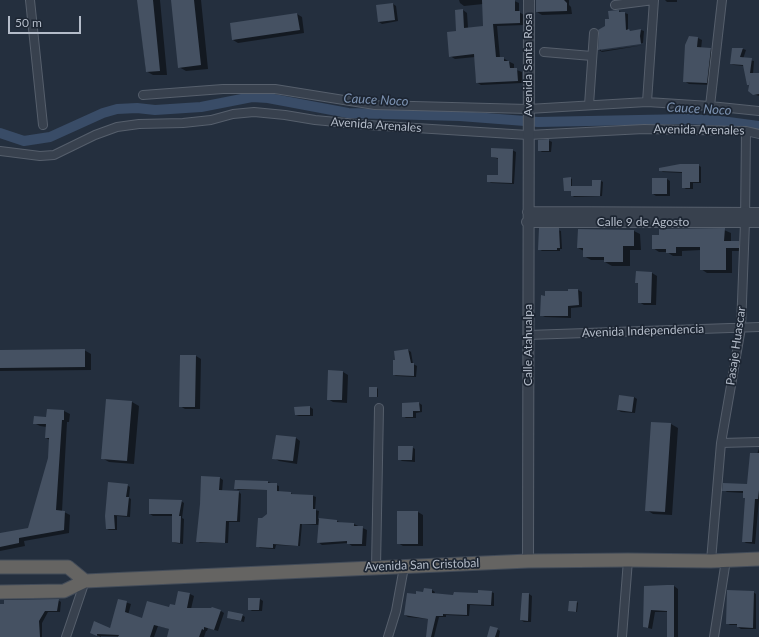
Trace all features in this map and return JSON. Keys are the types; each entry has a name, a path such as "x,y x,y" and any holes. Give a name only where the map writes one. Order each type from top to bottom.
{"highway":[{"name":"Avenida San Cristobal","path":"0,592 64,591 84,581 376,567 528,561 711,561 759,559"},
{"path":"0,567 68,567 84,581"}],"street":[{"path":"30,0 43,126"},
{"name":"Avenida Santa Rosa","path":"528,132 529,0"},
{"path":"615,5 654,0 647,102"},
{"path":"710,106 722,0"},
{"path":"589,105 594,33"},
{"path":"544,52 592,56"},
{"name":"Avenida Arenales","path":"144,96 223,89 275,88 375,105 528,111 589,105 647,102 759,110"},
{"name":"Avenida Arenales","path":"0,151 40,156 54,155 96,135 117,127 139,124 183,123 211,120 233,114 254,112 368,125 528,132 644,129 746,131 759,134"},
{"name":"Pasaje Huascar","path":"711,561 721,443 741,328 746,217 746,131"},
{"name":"Calle Atahualpa","path":"528,132 528,561"},
{"name":"Calle 9 de Agosto","path":"528,217 746,217 759,213"},
{"name":"Calle 9 de Agosto","path":"746,217 759,222"},
{"name":"Avenida Independencia","path":"528,335 759,328"},
{"path":"376,567 379,408"},
{"path":"721,443 759,442"},
{"path":"622,637 628,560"},
{"path":"714,637 726,560"},
{"path":"388,637 396,611 404,567"},
{"path":"66,637 84,581"}],"building":[{"path":"137,0 153,0 160,71 146,72"},
{"path":"171,0 194,0 201,65 178,68"},
{"path":"482,0 515,0 515,11 520,11 520,23 493,24 496,57 504,57 504,61 509,61 510,68 517,68 518,81 476,83 474,54 449,57 447,32 456,31 455,10 463,9 464,28 483,26"},
{"path":"536,0 564,0 567,3 567,11 536,12"},
{"path":"393,3 395,20 378,22 376,5"},
{"path":"619,10 619,12 625,12 626,30 629,29 630,31 641,29 641,44 598,50 598,30 605,26 605,19 609,19 608,11"},
{"path":"297,13 300,30 232,40 230,23"},
{"path":"689,36 698,37 697,47 711,48 707,83 683,82 685,45"},
{"path":"732,48 743,48 740,57 752,58 750,73 759,73 759,94 753,95 748,91 750,80 749,85 747,85 743,65 730,64"},
{"path":"549,139 549,151 538,151 538,140"},
{"path":"491,148 513,149 512,183 487,182 487,175 498,175 498,158 491,157"},
{"path":"680,164 699,164 699,182 690,182 690,188 682,188 682,172 659,171 659,168"},
{"path":"571,177 571,191 564,191 563,178"},
{"path":"652,178 667,178 667,194 652,194"},
{"path":"592,180 601,180 600,196 571,196 571,186 592,186"},
{"path":"539,228 559,228 560,248 557,248 557,250 538,250"},
{"path":"725,228 724,241 739,241 739,248 726,248 726,270 700,270 700,247 676,247 676,253 666,253 666,249 652,249 652,235 659,235 659,229"},
{"path":"578,229 634,230 634,246 623,246 623,262 604,262 604,257 583,257 583,248 577,248"},
{"path":"636,271 652,272 651,303 638,303 638,283 635,283"},
{"path":"568,289 578,289 579,305 568,306 568,316 540,316 541,295 545,296 545,291 568,291"},
{"path":"85,349 85,367 0,368 0,350"},
{"path":"408,349 411,363 414,363 414,376 393,375 393,360 395,360 394,351"},
{"path":"180,355 196,355 195,407 179,407"},
{"path":"328,370 343,371 342,400 327,400"},
{"path":"369,387 377,387 377,397 369,397"},
{"path":"619,395 634,397 632,412 617,410"},
{"path":"106,399 132,401 127,461 101,459"},
{"path":"419,402 420,411 413,411 413,417 402,417 402,403"},
{"path":"310,406 310,415 295,415 294,407"},
{"path":"47,409 64,410 56,510 65,511 64,530 19,538 19,543 0,547 0,533 28,528 48,458 49,438 45,438 46,424 33,424 34,416 46,417"},
{"path":"651,422 671,423 665,512 645,511"},
{"path":"276,435 296,437 293,461 272,459"},
{"path":"398,446 413,446 412,460 398,460"},
{"path":"750,453 759,453 759,490 758,499 755,499 752,542 742,542 745,498 743,498 743,491 722,491 723,483 747,484"},
{"path":"201,476 220,477 219,490 239,491 237,521 226,521 225,543 196,542"},
{"path":"235,480 268,481 268,483 277,483 277,491 291,492 291,494 313,495 313,509 316,509 316,524 300,524 298,546 273,544 273,548 256,547 258,518 262,518 267,514 267,490 234,489"},
{"path":"108,482 128,484 126,497 129,497 127,516 114,515 115,529 106,529 105,516"},
{"path":"149,499 182,500 179,516 181,516 180,543 172,542 172,514 149,514"},
{"path":"397,511 418,511 418,544 397,544"},
{"path":"319,518 337,520 337,522 354,523 354,526 363,526 362,544 347,544 347,541 317,543"},
{"path":"674,585 674,637 667,637 667,611 651,610 648,628 643,627 644,586"},
{"path":"424,588 432,589 432,593 453,595 454,592 478,593 478,590 492,591 491,605 467,604 467,615 443,614 443,616 436,616 431,637 426,637 428,619 404,615 407,593 416,594 416,591 423,592"},
{"path":"727,590 754,591 753,628 737,627 737,624 726,624"},
{"path":"178,591 190,593 187,608 212,607 221,610 214,630 204,627 204,630 202,629 199,637 167,637 169,629 154,625 150,637 118,637 119,635 97,634 97,636 90,633 94,621 110,628 118,599 127,601 125,612 142,618 147,601 169,607 170,604 175,605"},
{"path":"522,593 529,593 528,621 520,620"},
{"path":"248,598 260,598 259,610 248,610"},
{"path":"59,599 57,611 45,611 39,621 40,637 0,637 0,604 4,604 4,600"},
{"path":"569,601 577,601 576,612 568,611"},
{"path":"228,611 243,614 241,621 227,618"},
{"path":"490,626 498,628 495,637 487,637"}],"waterway":[{"name":"Cauce Noco","path":"0,133 24,141 50,137 103,113 117,109 137,108 155,110 201,107 252,97 268,98 348,113 460,116 538,122 688,119 721,121 759,126"}]}
